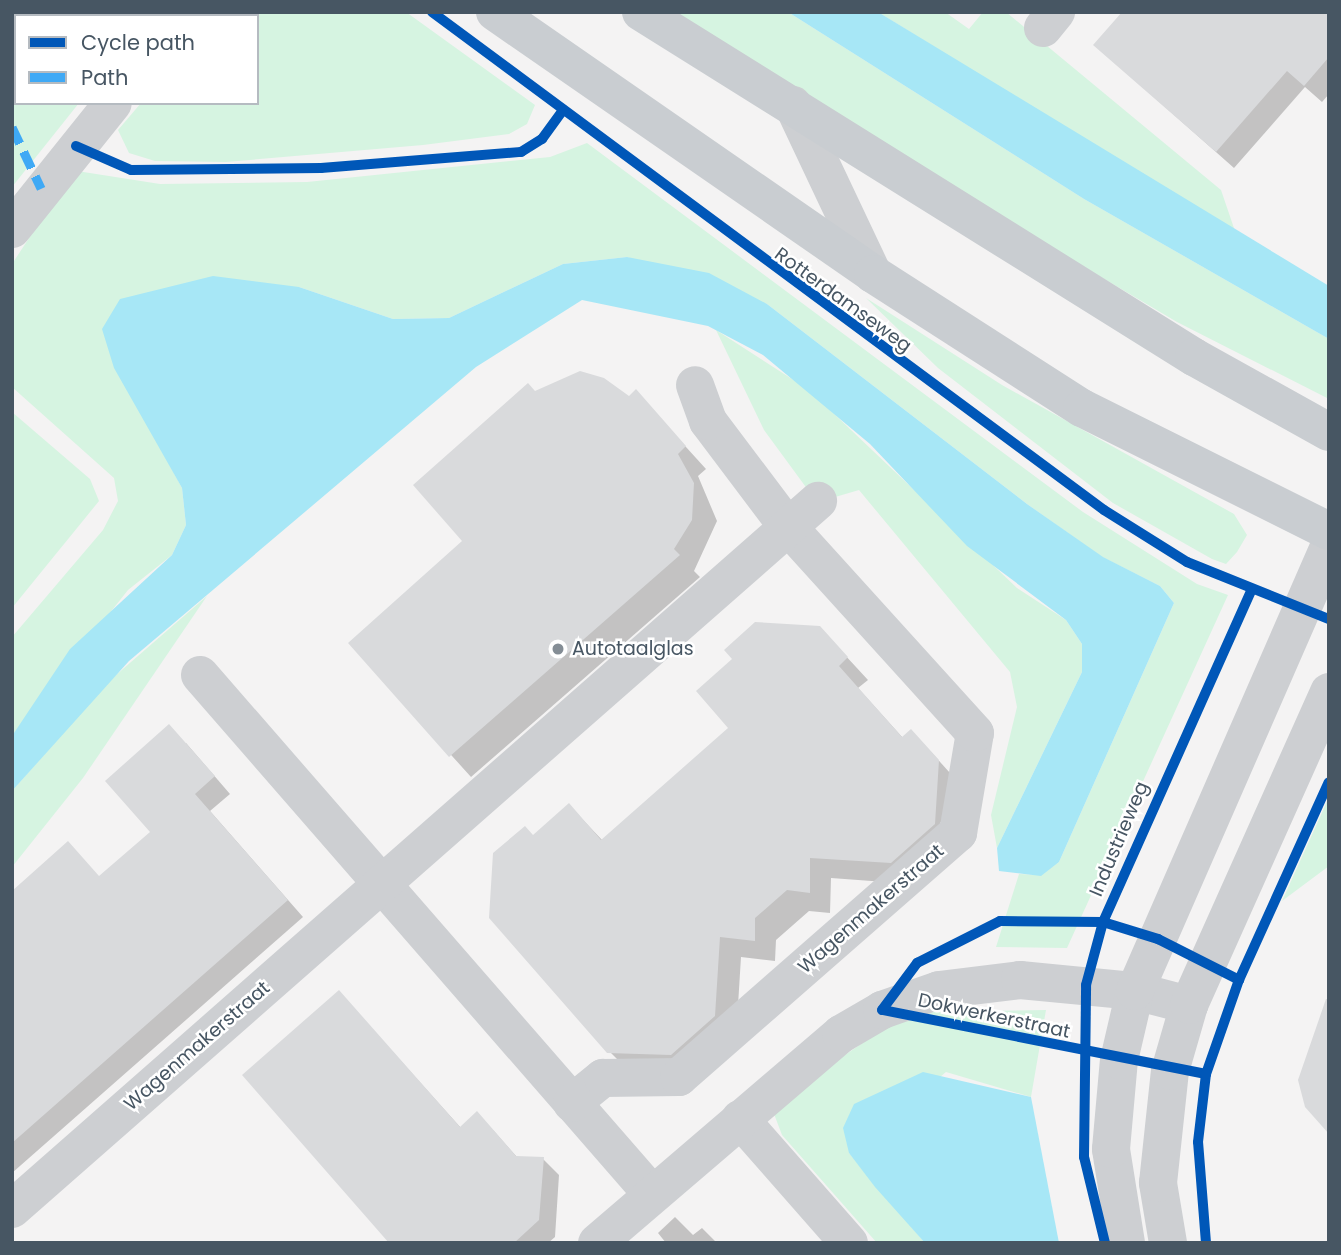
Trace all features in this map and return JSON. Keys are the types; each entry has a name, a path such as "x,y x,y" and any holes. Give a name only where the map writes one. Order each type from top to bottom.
{"main road":[{"name":"Rotterdamseweg","path":"495,12 873,274 1082,408 1329,531"},
{"path":"641,12 1194,357 1329,432"}],"street":[{"path":"19,207 111,105"},
{"name":"Rotterdamseweg","path":"793,105 873,274"},
{"name":"Wagenmakerstraat","path":"572,1103 603,1078 679,1077 958,833 975,733 787,526 708,421 695,385"},
{"name":"Wagenmakerstraat","path":"12,1209 818,501"},
{"path":"1126,1243 1111,1149 1119,1060 1135,991 1329,548"},
{"path":"200,675 652,1194"},
{"path":"1168,1243 1158,1183 1170,1071 1189,1005 1329,692"},
{"name":"Dokwerkerstraat","path":"597,1243 841,1034 939,990 1020,980 1135,991 1189,1005"},
{"path":"740,1119 849,1243"}],"green space":[{"path":"12,12 155,12 14,14 14,105 77,105 12,187"},
{"path":"217,12 406,12 535,105 527,124 509,134 423,145 226,162 155,161 129,153 118,130 139,105 259,105 259,14"},
{"path":"672,12 788,12 1084,199 1329,339 1329,399 1177,322 903,160"},
{"path":"878,12 945,12 969,29 983,12 1006,12 1221,190 1236,234"},
{"path":"587,143 1083,512 1197,584 1228,595 1067,948 996,947 1019,874 1041,875 1059,862 1174,603 1160,586 1102,557 1027,504 767,304 627,257 563,264 449,318 393,319 299,287 155,438 182,488 186,525 172,555 128,590 12,736 12,637 103,530 118,501 114,478 12,387 12,264 66,182 77,171 160,184 307,182 550,157"},
{"path":"866,298 1002,385 1234,514 1247,535 1237,552 1226,564 1212,559 1113,503 938,368"},
{"path":"716,330 809,390 1017,588 1066,620 1082,644 1082,672 997,848 991,815 1017,707 1010,672 859,490 825,500 808,490 764,430"},
{"path":"12,412 90,479 99,501 12,608"},
{"path":"207,596 83,778 12,867 12,791 108,682"},
{"path":"1329,797 1329,866 1282,901"},
{"path":"1046,1010 1031,1097 946,1072 849,1153 925,1243 877,1243 782,1135 771,1106 890,1024 920,1012"}],"water":[{"path":"788,12 878,12 1329,286 1329,339 1084,199"},
{"path":"627,257 709,273 767,304 1027,504 1103,557 1160,586 1174,603 1059,862 1041,876 999,871 997,848 1082,672 1082,644 1066,620 967,546 870,444 763,355 708,326 582,300 476,367 129,661 12,791 12,736 70,649 172,555 186,525 182,488 114,368 102,329 120,299 213,276 299,287 393,319 449,318 563,264"},
{"path":"923,1072 1031,1097 1059,1243 925,1243 875,1187 849,1153 843,1128 854,1104"}],"building":[{"path":"1122,12 1329,12 1329,57 1304,86 1287,71 1216,152 1093,45"},
{"path":"580,371 604,378 629,396 636,389 686,446 678,454 694,483 692,520 674,549 680,555 449,757 348,643 462,541 413,485 528,383 535,391"},
{"path":"755,622 820,626 848,657 839,666 902,737 911,729 939,760 935,824 891,863 810,858 810,893 787,890 755,918 755,941 720,937 715,1016 671,1055 607,1053 489,918 493,853 525,826 533,835 569,803 601,840 728,728 696,691 732,659 724,650"},
{"path":"169,724 215,776 195,794 288,900 12,1143 12,891 68,841 99,876 150,832 105,781"},
{"path":"339,990 460,1127 477,1111 516,1156 544,1157 539,1220 514,1243 389,1243 242,1075"},
{"path":"1326,999 1329,1000 1329,1134 1305,1107 1298,1080"}],"marked path":[{"path":"12,127 41,188"}],"cycle path":[{"path":"432,12 1104,510 1187,562 1329,619"},
{"path":"76,146 131,170 321,168 521,152 542,139 563,110"},
{"name":"Industrieweg","path":"1105,1243 1084,1157 1086,985 1103,922 1252,589"},
{"path":"1206,1243 1198,1142 1206,1074 1239,980 1329,782"},
{"path":"1206,1074 882,1010 917,963 1000,921 1103,922 1158,939 1239,980"}],"place":[{"name":"Autotaalglas","path":"558,649"}]}
